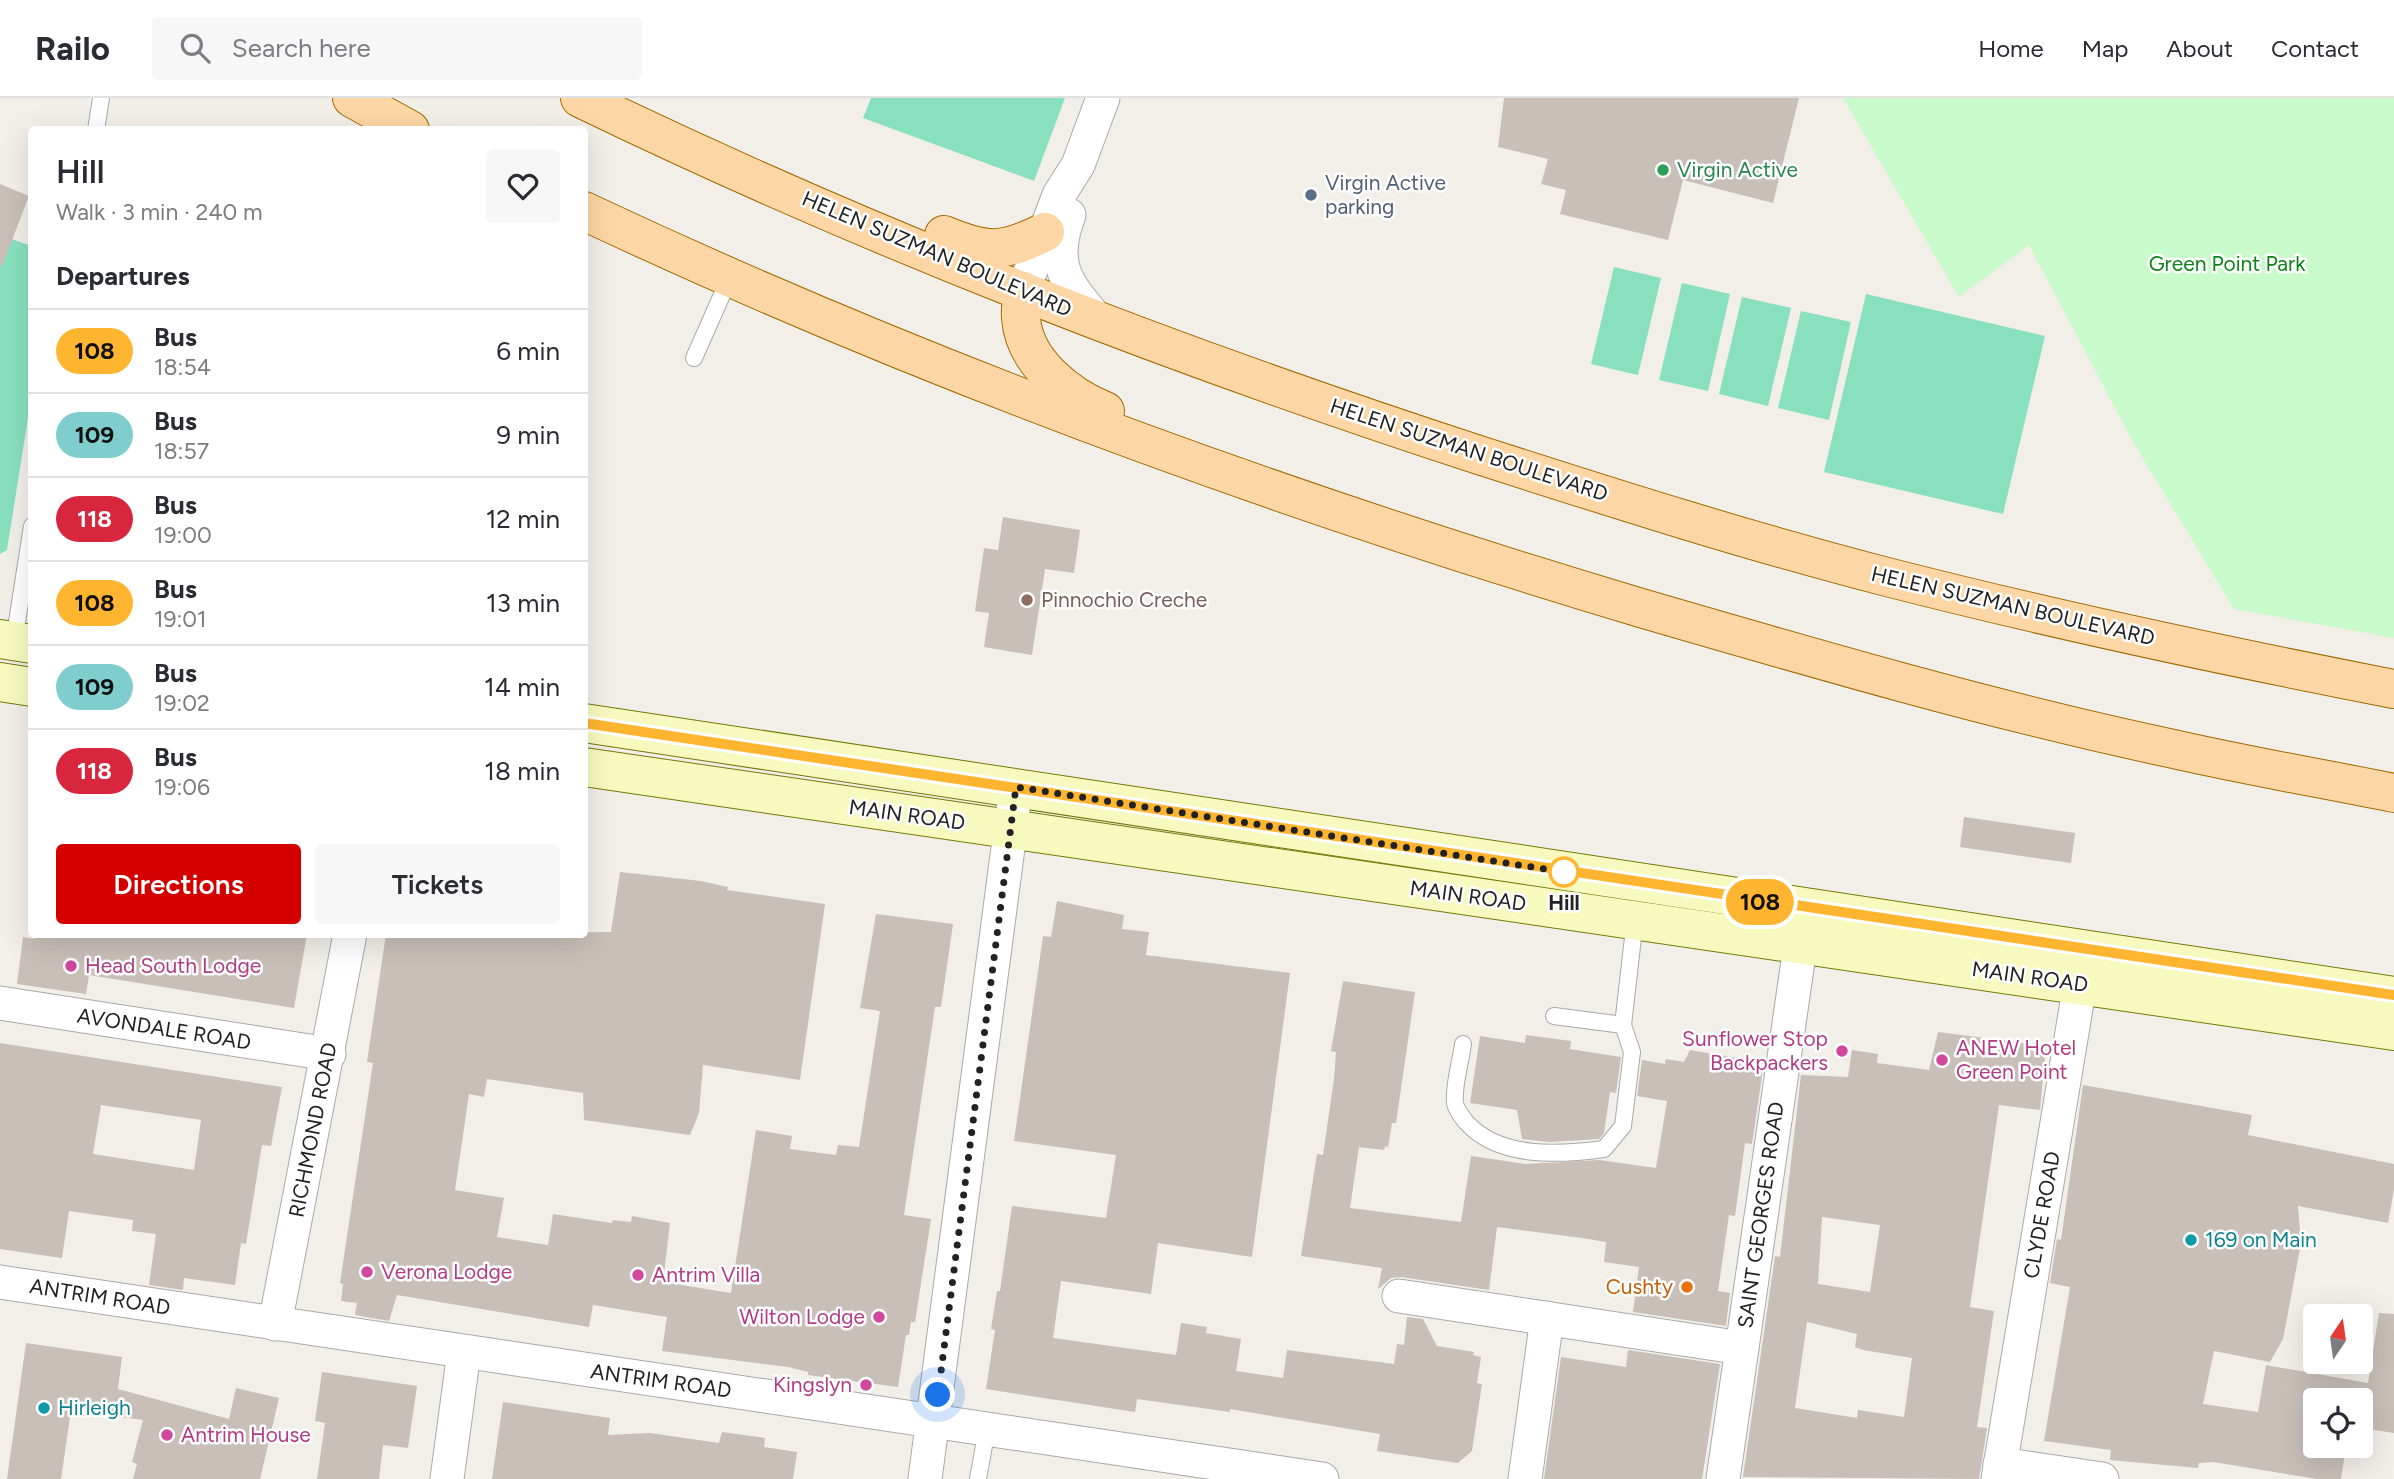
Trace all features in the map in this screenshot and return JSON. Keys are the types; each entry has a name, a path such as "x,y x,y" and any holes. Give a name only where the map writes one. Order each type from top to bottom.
{"main road":[{"path":"352,98 403,126"},
{"name":"HELEN SUZMAN BOULEVARD","path":"580,98 678,145 1101,324 1395,427 1735,535 1887,577 2077,623 2394,689"},
{"path":"678,145 785,168 978,247 1010,248 1045,232"},
{"path":"588,213 729,279 914,358 1136,443 1494,564 1929,690 2167,748 2394,793"},
{"path":"1023,291 1020,317 1023,332 1050,375 1077,398 1355,502 1494,564"},
{"path":"0,682 28,686"},
{"name":"MAIN ROAD","path":"588,724 1016,787 1802,926 2083,968 2394,1031"},
{"name":"MAIN ROAD","path":"588,768 1635,920 1802,926"},
{"name":"MAIN ROAD","path":"2083,968 2394,996"}],"street":[{"path":"1023,291 1059,195 1078,164 1102,98"},
{"path":"1078,164 1074,201 1062,233 1060,264 1079,297 1101,324"},
{"path":"925,1479 935,1422 1016,787"},
{"name":"SAINT GEORGES ROAD","path":"1723,1479 1802,926"},
{"name":"RICHMOND ROAD","path":"275,1324 349,938"},
{"name":"CLYDE ROAD","path":"1999,1471 2083,968"},
{"name":"AVONDALE ROAD","path":"0,1003 328,1054"},
{"name":"ANTRIM ROAD","path":"0,1282 1322,1479"},
{"path":"1399,1296 1742,1348"},
{"path":"1525,1479 1547,1318"},
{"path":"447,1479 464,1352"},
{"path":"1999,1471 2102,1479"}],"lane":[{"path":"97,126 101,98"},
{"path":"694,358 729,279"},
{"path":"15,641 28,554"},
{"path":"1463,1044 1455,1103 1475,1132 1499,1146 1566,1153 1604,1149 1623,1126 1632,1052 1623,1025 1635,920"},
{"path":"1554,1016 1623,1025"},
{"path":"978,1479 987,1429"}],"green space":[{"path":"871,98 1065,98 1034,181 863,118"},
{"name":"Green Point Park","path":"1843,98 2394,98 2394,638 2234,609 2133,442 2029,245 1959,297"},
{"path":"0,235 28,245 28,418 7,550 0,554"},
{"path":"1614,267 1661,278 1638,375 1591,364"},
{"path":"1682,283 1730,294 1708,391 1659,380"},
{"path":"1866,294 2045,336 2003,514 1824,472"},
{"path":"1742,297 1791,308 1768,406 1719,394"},
{"path":"1801,311 1851,322 1829,420 1778,408"}],"building":[{"name":"Virgin Active","path":"1504,98 1799,98 1773,203 1683,180 1668,240 1560,214 1566,190 1541,184 1548,159 1498,147"},
{"path":"0,184 28,196 28,199 2,266"},
{"path":"1003,517 1080,530 1074,573 1045,569 1032,655 984,647 989,613 975,611 984,548 998,550"},
{"path":"1964,817 2075,833 2071,863 1960,847"},
{"path":"620,872 701,881 728,887 727,890 825,904 800,1080 703,1065 699,1113 690,1135 584,1120 583,1093 487,1079 484,1097 469,1094 455,1190 504,1198 497,1237 548,1245 553,1214 612,1223 613,1220 631,1222 632,1216 670,1223 663,1282 731,1293 756,1130 792,1136 790,1149 836,1155 838,1145 859,1147 880,1011 860,1008 876,914 953,924 941,1007 935,1007 904,1215 931,1219 915,1322 911,1322 909,1335 906,1335 898,1387 808,1375 808,1372 788,1367 662,1351 667,1317 593,1305 589,1327 397,1295 389,1321 355,1315 357,1303 341,1301 343,1284 340,1283 373,1063 367,1062 385,938 588,938 588,932 611,932"},
{"path":"1057,901 1124,915 1122,929 1149,932 1146,955 1290,973 1252,1257 1158,1243 1151,1294 1061,1281 1053,1338 1176,1355 1181,1323 1207,1327 1206,1333 1241,1339 1236,1371 1283,1378 1287,1350 1394,1364 1397,1344 1404,1345 1407,1317 1423,1319 1437,1346 1474,1352 1473,1355 1481,1357 1477,1383 1482,1384 1472,1451 1458,1463 1377,1451 1380,1434 1230,1409 1230,1412 1137,1399 1135,1412 986,1389 995,1330 991,1329 997,1291 1000,1291 1012,1206 1106,1218 1116,1155 1014,1141 1043,936 1051,937"},
{"path":"23,937 306,938 294,1008 89,975 86,994 17,984"},
{"path":"1343,981 1415,992 1396,1123 1392,1123 1388,1147 1385,1146 1384,1150 1359,1147 1350,1208 1461,1222 1471,1156 1526,1164 1599,1160 1656,1168 1667,1101 1637,1096 1642,1060 1665,1064 1666,1059 1684,1062 1690,1050 1755,1061 1754,1068 1763,1069 1752,1144 1745,1143 1735,1216 1729,1215 1718,1291 1730,1293 1726,1326 1633,1312 1639,1267 1604,1262 1606,1242 1582,1238 1497,1227 1489,1290 1401,1277 1391,1278 1378,1289 1382,1268 1301,1256 1317,1154 1323,1155 1334,1079 1336,1052 1331,1051"},
{"path":"1938,1032 2046,1046 2040,1110 1999,1105 1970,1307 1994,1311 1977,1427 1987,1428 1979,1479 1743,1477 1775,1256 1780,1257 1801,1075 1848,1077 1852,1050 1878,1054 1877,1063 1929,1070","holes":["1822,1217 1880,1225 1870,1292 1818,1284","1807,1322 1857,1334 1855,1347 1863,1350 1912,1358 1904,1417 1858,1410 1857,1418 1795,1408"]},
{"path":"1526,1035 1571,1041 1570,1049 1621,1057 1616,1093 1610,1092 1604,1133 1599,1139 1550,1142 1522,1139 1517,1110 1470,1103 1480,1036 1525,1043"},
{"path":"0,1043 282,1087 271,1146 262,1145 246,1244 241,1243 235,1285 184,1278 183,1290 149,1285 156,1234 132,1231 133,1220 69,1211 62,1258 0,1249","holes":["101,1105 201,1120 194,1170 93,1154"]},
{"path":"2083,1085 2252,1115 2248,1135 2394,1164 2394,1189 2388,1223 2298,1206 2301,1243 2283,1339 2270,1362 2214,1351 2203,1404 2258,1412 2266,1365 2303,1372 2303,1374 2368,1383 2369,1374 2373,1374 2373,1351 2379,1313 2394,1314 2394,1433 2373,1430 2373,1388 2303,1388 2303,1458 2344,1458 2341,1479 2317,1479 2213,1462 2199,1463 2198,1468 2110,1460 2111,1450 2044,1441 2070,1287 2050,1283 2057,1239 2061,1240"},
{"path":"26,1343 122,1357 118,1389 229,1419 236,1388 279,1398 260,1479 133,1479 137,1464 132,1462 143,1420 71,1410 61,1479 7,1479"},
{"path":"1628,1350 1720,1364 1702,1479 1544,1479 1561,1357 1626,1367"},
{"path":"322,1372 417,1386 408,1448 383,1445 379,1479 317,1479 325,1423 315,1421"},
{"path":"503,1402 610,1418 608,1435 650,1433 719,1443 722,1432 765,1438 764,1447 797,1452 793,1479 492,1479"}],"bus line":[{"name":"108","path":"588,724 1804,909 2394,995"}],"place":[{"name":"Virgin Active","path":"1663,170"},
{"name":"Virgin Active parking","path":"1311,195"},
{"name":"Pinnochio Creche","path":"1027,600"},
{"name":"Hill","path":"1564,872"},
{"name":"Head South Lodge","path":"71,966"},
{"name":"Sunflower Stop Backpackers","path":"1842,1051"},
{"name":"ANEW Hotel Green Point","path":"1942,1060"},
{"name":"169 on Main","path":"2191,1240"},
{"name":"Verona Lodge","path":"367,1272"},
{"name":"Antrim Villa","path":"638,1275"},
{"name":"Cushty","path":"1687,1287"},
{"name":"Wilton Lodge","path":"879,1317"},
{"name":"Kingslyn","path":"866,1385"},
{"name":"Hirleigh","path":"44,1408"},
{"name":"Antrim House","path":"167,1435"}],"route":[{"path":"938,1395 1016,787 1564,872"}]}
